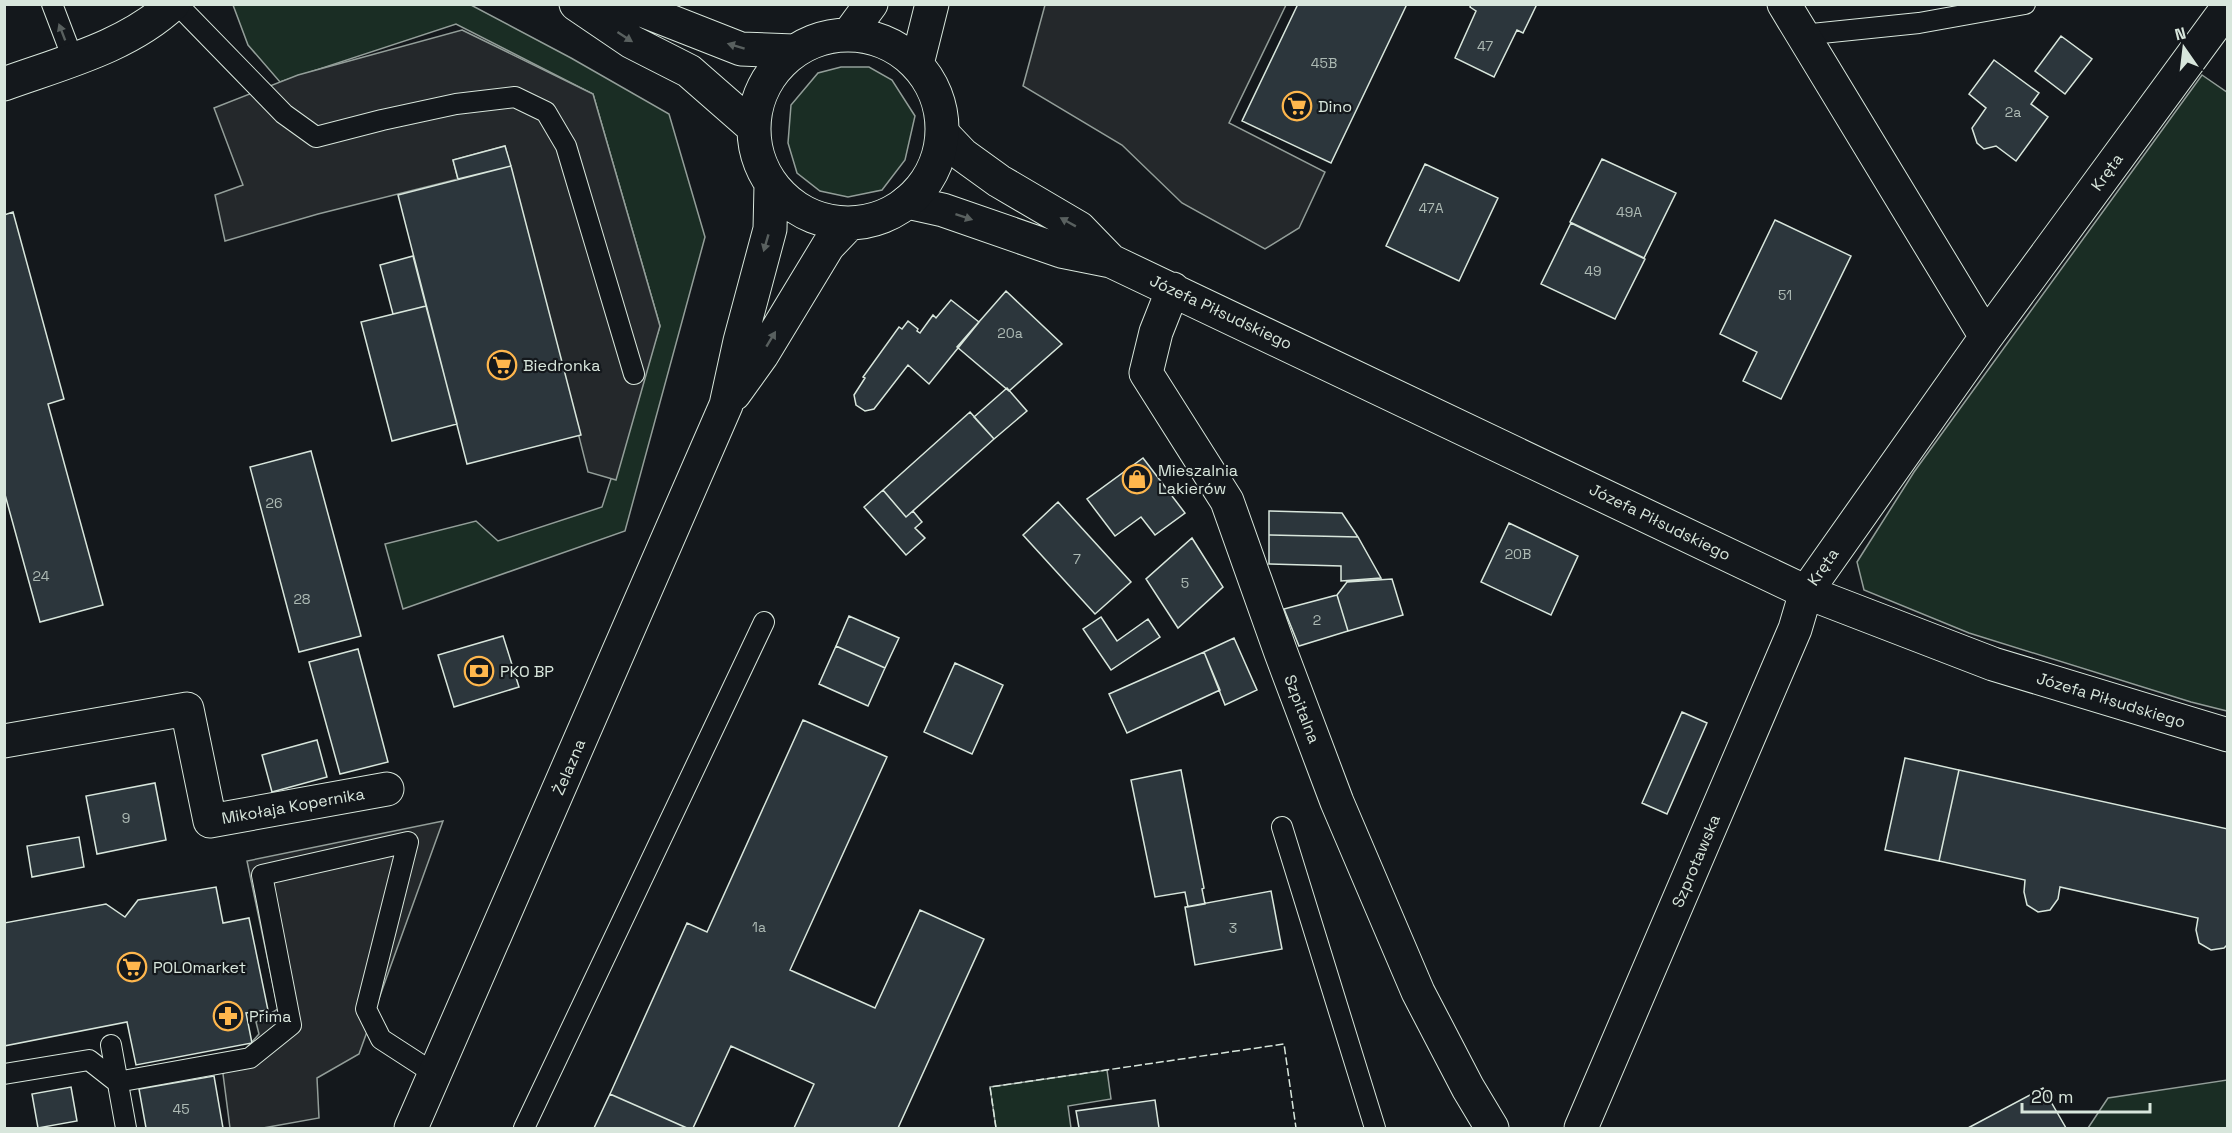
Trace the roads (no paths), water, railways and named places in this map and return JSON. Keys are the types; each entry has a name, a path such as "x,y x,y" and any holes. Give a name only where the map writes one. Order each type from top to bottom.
{"street":[{"path":"4,84 115,43 157,20 175,4"},
{"path":"576,4 632,42 688,71 753,127"},
{"path":"620,4 639,9 741,49 794,51"},
{"path":"849,34 871,4"},
{"path":"917,64 932,4"},
{"path":"1784,4 1986,337"},
{"name":"Kręta","path":"1806,592 1986,337 2228,7"},
{"path":"849,34 874,38 898,48 917,64 932,84 940,108 943,134 933,168 925,183 907,202 880,218 849,224 819,219 792,206 771,185 757,158 753,127 758,98 772,71 794,51 820,38 849,34"},
{"path":"943,134 963,155 999,181 1079,228 1111,261"},
{"path":"726,405 740,341 770,229 771,185"},
{"path":"907,202 981,222 1061,251 1111,261"},
{"path":"726,405 762,355 828,246 849,224"},
{"name":"Józefa Piłsudskiego","path":"1111,261 1806,592 1993,664 2228,735"},
{"name":"Szpitalna","path":"1173,289 1156,332 1146,373 1227,501 1337,802 1418,992 1468,1088 1492,1128"},
{"name":"Żelazna","path":"411,1128 726,405"},
{"name":"Szprotawska","path":"1581,1128 1795,629 1806,592"},
{"name":"Mikołaja Kopernika","path":"4,741 186,709 210,821 387,789"}],"lane":[{"path":"52,4 73,59"},
{"path":"175,4 284,114 316,137 456,104 515,97 546,112 566,146 634,374"},
{"path":"1802,35 1919,23 2025,4"},
{"path":"524,1128 764,622"},
{"path":"1282,827 1375,1128"},
{"path":"4,1074 89,1060 117,1082 250,1058 291,1025 262,875 408,842 366,1009 381,1039 435,1074"},
{"path":"111,1045 126,1128"}],"place":[{"name":"Dino","path":"1297,106"},
{"name":"Biedronka","path":"502,365"},
{"name":"Mieszalnia Lakierów","path":"1137,479"},
{"name":"PKO BP","path":"479,671"},
{"name":"POLOmarket","path":"132,967"},
{"name":"Prima","path":"228,1016"}]}
